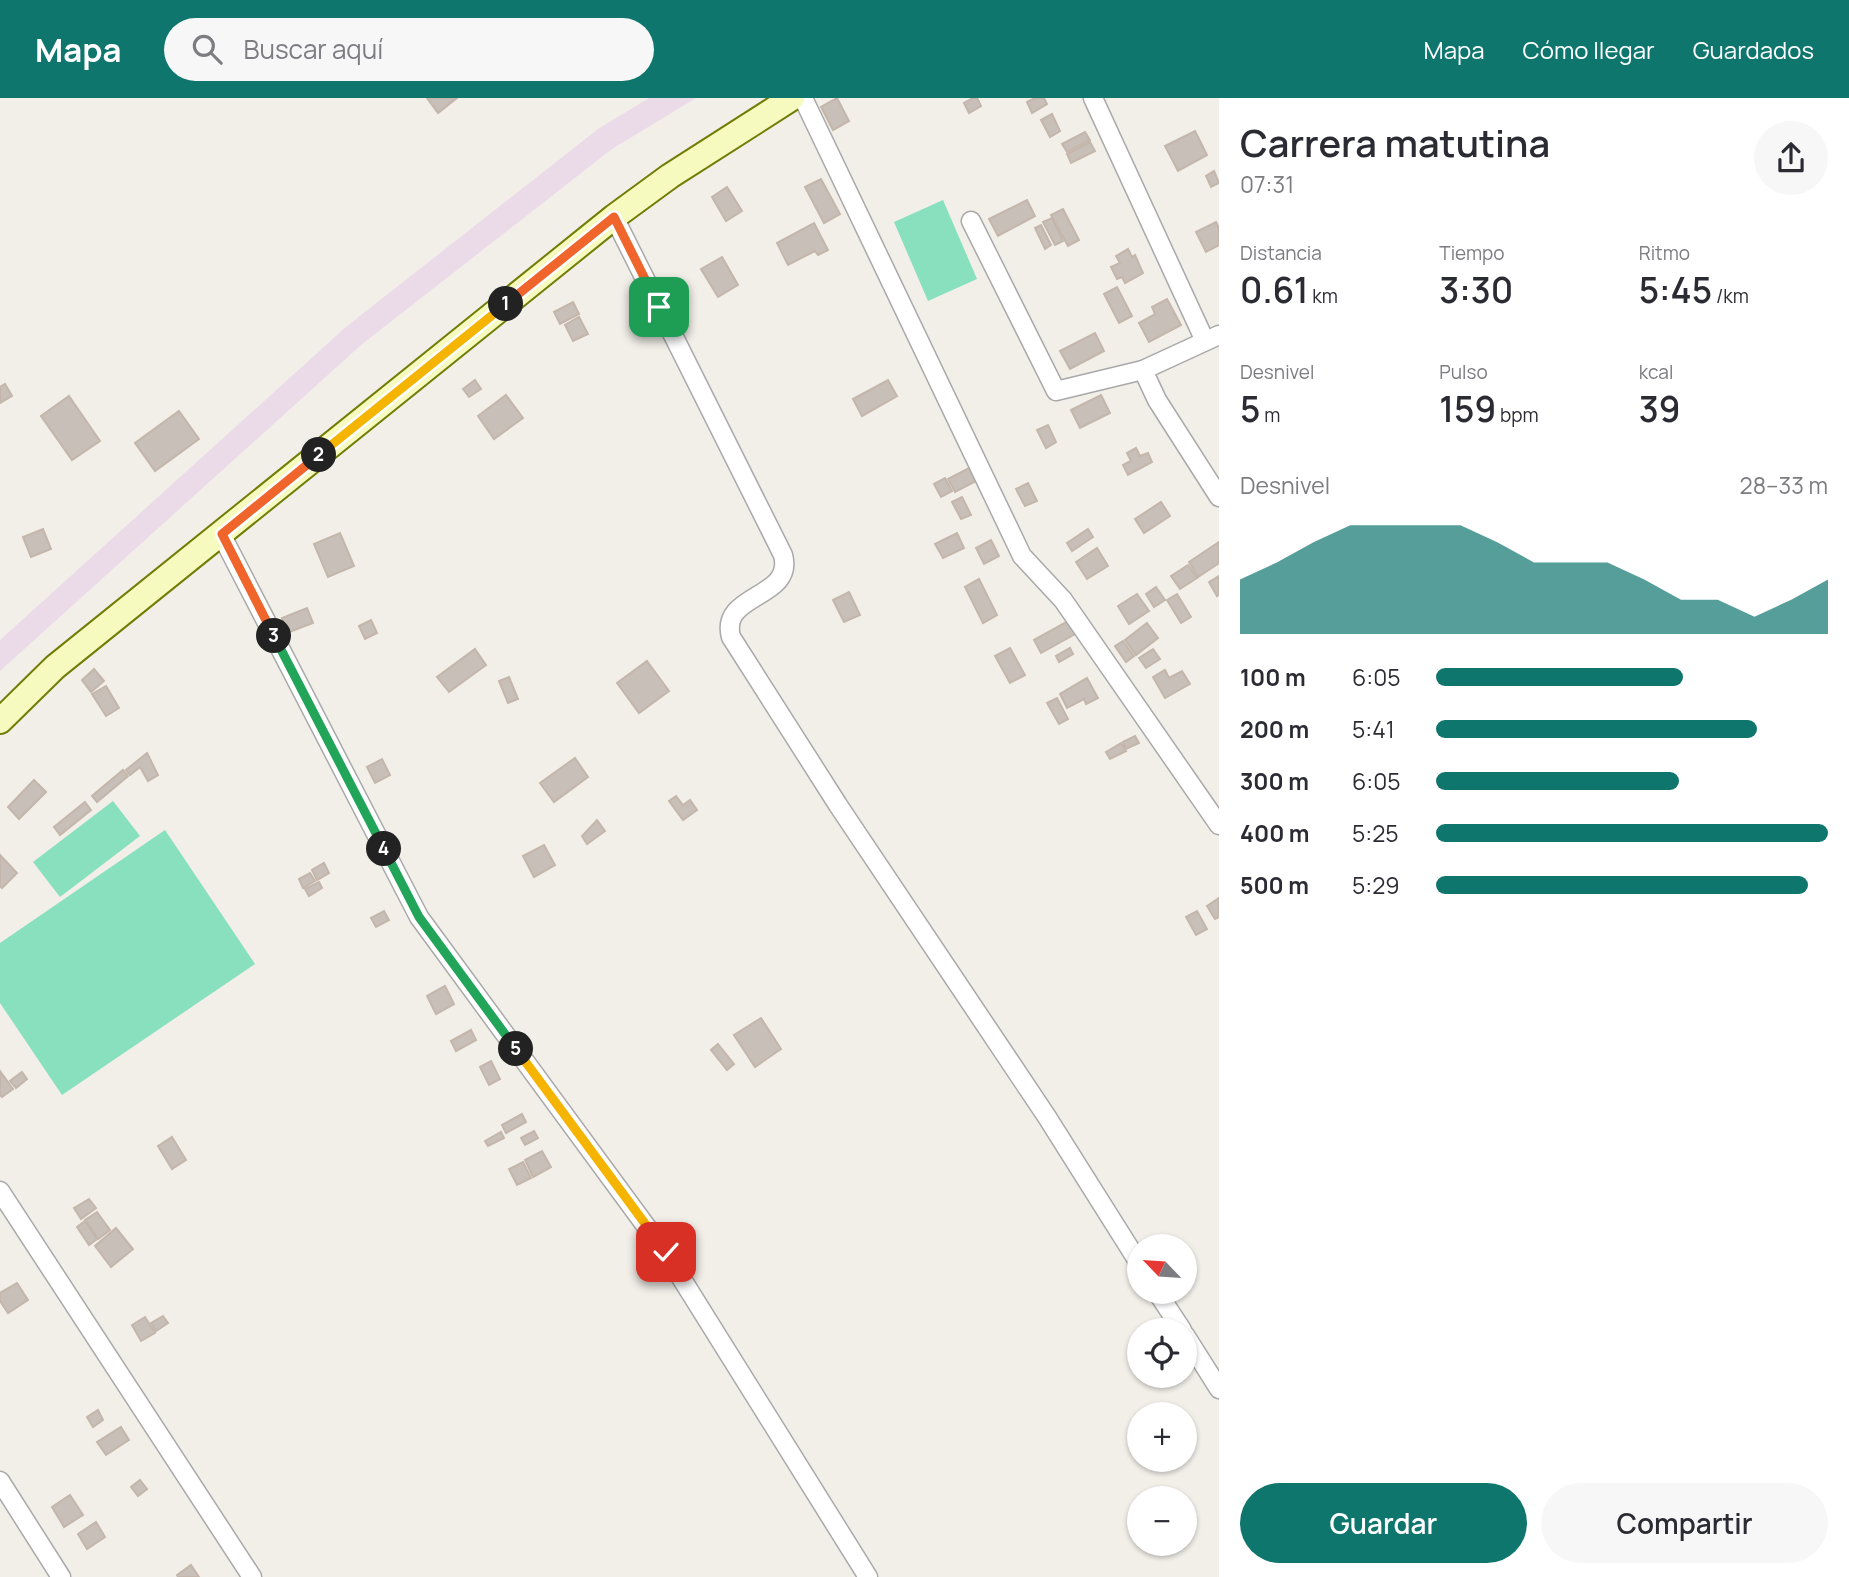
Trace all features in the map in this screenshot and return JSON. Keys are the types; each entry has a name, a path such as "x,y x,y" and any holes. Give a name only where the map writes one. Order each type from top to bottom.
{"street":[{"path":"0,721 55,667 614,217 670,176 792,98"},
{"path":"803,98 1022,556 1063,600 1219,825"},
{"path":"971,221 1056,391 1143,370 1212,338 1093,98"},
{"path":"614,217 783,555 784,572 778,582 735,611 729,624 731,637 838,805 1047,1117 1127,1244"},
{"path":"1143,370 1157,400 1219,497"},
{"path":"222,534 419,917 666,1252 868,1577"},
{"path":"0,1191 252,1577"},
{"path":"1197,1354 1219,1389"},
{"path":"0,1481 61,1577"}],"shaded area":[{"path":"649,98 696,98 612,149 361,345 0,671 0,640 347,326 598,129"}],"green space":[{"path":"943,200 977,279 928,301 894,222"},
{"path":"113,801 140,836 60,897 33,862"},
{"path":"165,830 255,964 62,1095 0,1003 0,943"}],"building":[{"path":"427,98 457,98 438,113"},
{"path":"837,98 849,121 833,130 821,107"},
{"path":"977,98 981,106 969,113 964,103"},
{"path":"1044,98 1047,104 1032,113 1027,102"},
{"path":"1052,114 1060,131 1050,137 1041,120"},
{"path":"1195,131 1207,155 1178,171 1165,146"},
{"path":"1085,132 1090,140 1067,152 1062,144"},
{"path":"1090,142 1095,151 1071,163 1067,154"},
{"path":"1214,171 1219,183 1211,187 1206,176"},
{"path":"821,179 840,214 824,223 805,187"},
{"path":"727,187 742,211 726,221 712,197"},
{"path":"1027,200 1035,216 998,236 989,219"},
{"path":"1063,209 1079,240 1068,246 1051,215"},
{"path":"1052,218 1063,241 1055,245 1043,222"},
{"path":"1216,222 1219,228 1219,245 1206,252 1196,232"},
{"path":"814,223 828,250 818,255 815,251 788,265 777,243"},
{"path":"1041,225 1051,245 1045,249 1035,228"},
{"path":"1128,249 1132,257 1135,255 1143,273 1125,283 1122,277 1117,279 1111,267 1120,263 1116,256"},
{"path":"722,257 738,285 718,297 701,269"},
{"path":"1117,287 1132,316 1119,323 1104,294"},
{"path":"1167,299 1181,325 1149,342 1139,323 1155,314 1152,307"},
{"path":"573,302 579,314 560,324 554,312"},
{"path":"579,317 588,334 573,341 565,325"},
{"path":"1095,333 1104,351 1070,369 1060,351"},
{"path":"475,380 481,389 469,397 463,389"},
{"path":"888,380 897,396 862,416 853,399"},
{"path":"5,384 12,396 0,403 0,387"},
{"path":"506,395 523,418 494,439 478,416"},
{"path":"1101,395 1110,413 1080,428 1071,410"},
{"path":"69,396 100,441 72,460 41,416"},
{"path":"179,411 199,439 155,471 135,443"},
{"path":"1048,425 1056,442 1046,448 1037,430"},
{"path":"1136,448 1140,456 1148,453 1152,462 1128,475 1123,465 1131,461 1127,453"},
{"path":"971,467 978,480 955,492 948,479"},
{"path":"945,478 952,491 941,497 934,484"},
{"path":"1028,483 1037,501 1025,506 1016,489"},
{"path":"962,497 971,515 961,519 952,502"},
{"path":"1161,502 1170,516 1144,533 1135,519"},
{"path":"43,529 51,549 31,557 23,537"},
{"path":"1088,529 1093,537 1072,551 1067,543"},
{"path":"340,533 354,566 328,577 314,544"},
{"path":"957,533 964,548 943,558 935,544"},
{"path":"991,540 999,556 984,564 976,548"},
{"path":"1219,542 1219,563 1198,577 1189,562"},
{"path":"1097,548 1108,566 1087,579 1076,562"},
{"path":"1188,565 1197,578 1180,589 1171,576"},
{"path":"1219,576 1219,594 1217,596 1209,582"},
{"path":"979,579 997,615 983,623 965,587"},
{"path":"1156,587 1165,600 1154,607 1146,594"},
{"path":"849,592 860,615 844,622 833,600"},
{"path":"1137,594 1149,611 1129,624 1118,606"},
{"path":"1177,594 1191,617 1181,623 1167,600"},
{"path":"307,608 313,623 287,633 282,618"},
{"path":"371,620 377,633 365,639 359,626"},
{"path":"1068,621 1075,634 1041,653 1034,640"},
{"path":"1147,623 1158,638 1136,655 1125,640"},
{"path":"1123,641 1134,656 1126,662 1115,646"},
{"path":"1010,648 1025,675 1010,683 995,656"},
{"path":"1070,648 1073,654 1059,662 1056,656"},
{"path":"475,649 486,665 449,692 437,677"},
{"path":"1153,649 1160,659 1146,668 1139,658"},
{"path":"647,661 669,691 639,713 617,683"},
{"path":"94,669 104,681 91,692 82,680"},
{"path":"1165,670 1169,678 1182,671 1190,684 1165,698 1153,677"},
{"path":"509,677 518,699 508,703 499,681"},
{"path":"1087,678 1098,698 1086,704 1084,699 1067,708 1060,694"},
{"path":"106,686 119,708 106,716 92,694"},
{"path":"1057,698 1068,719 1059,724 1047,703"},
{"path":"1135,736 1139,743 1126,749 1123,742"},
{"path":"1121,743 1126,751 1110,759 1106,752"},
{"path":"147,753 158,775 148,781 140,767 130,775 126,770"},
{"path":"575,758 588,777 554,802 540,783"},
{"path":"382,759 390,775 375,783 367,767"},
{"path":"123,770 128,776 97,802 92,796"},
{"path":"34,780 46,792 19,819 8,807"},
{"path":"676,796 683,805 690,800 697,810 683,820 669,801"},
{"path":"85,802 91,810 60,835 54,827"},
{"path":"597,820 605,831 587,844 582,836"},
{"path":"544,845 555,865 534,877 523,856"},
{"path":"0,855 17,873 2,888 0,886"},
{"path":"324,863 329,873 317,880 312,870"},
{"path":"310,873 315,881 303,888 299,879"},
{"path":"319,882 322,888 309,896 305,889"},
{"path":"1219,898 1219,917 1215,919 1207,906"},
{"path":"384,911 389,920 376,927 371,918"},
{"path":"1197,911 1207,929 1196,935 1186,917"},
{"path":"445,986 454,1004 436,1014 427,996"},
{"path":"761,1018 781,1049 755,1067 734,1035"},
{"path":"471,1030 476,1040 456,1051 451,1041"},
{"path":"718,1044 734,1064 727,1070 711,1050"},
{"path":"491,1061 500,1079 489,1085 480,1067"},
{"path":"0,1071 13,1089 2,1097 0,1095"},
{"path":"22,1072 27,1079 16,1088 10,1081"},
{"path":"522,1114 526,1122 506,1133 502,1125"},
{"path":"534,1131 538,1138 525,1145 521,1138"},
{"path":"501,1132 504,1138 488,1146 485,1141"},
{"path":"172,1137 186,1160 172,1169 158,1146"},
{"path":"542,1151 551,1167 533,1177 525,1160"},
{"path":"523,1162 531,1178 517,1185 509,1169"},
{"path":"89,1199 96,1208 81,1219 74,1208"},
{"path":"97,1212 110,1230 98,1239 85,1220"},
{"path":"85,1221 97,1239 89,1245 77,1227"},
{"path":"116,1228 133,1249 111,1267 95,1246"},
{"path":"17,1283 28,1300 8,1313 0,1301 0,1293"},
{"path":"163,1316 168,1323 156,1331 151,1323"},
{"path":"145,1317 155,1333 141,1341 132,1325"},
{"path":"98,1410 103,1420 93,1427 87,1417"},
{"path":"121,1427 129,1440 106,1455 97,1442"},
{"path":"140,1480 147,1489 138,1496 131,1487"},
{"path":"70,1495 83,1515 64,1527 52,1507"},
{"path":"96,1522 105,1537 87,1549 78,1534"},
{"path":"191,1565 199,1577 178,1577 177,1575"}],"route":[{"path":"659,307 614,217 222,534 419,917 666,1252"}]}
